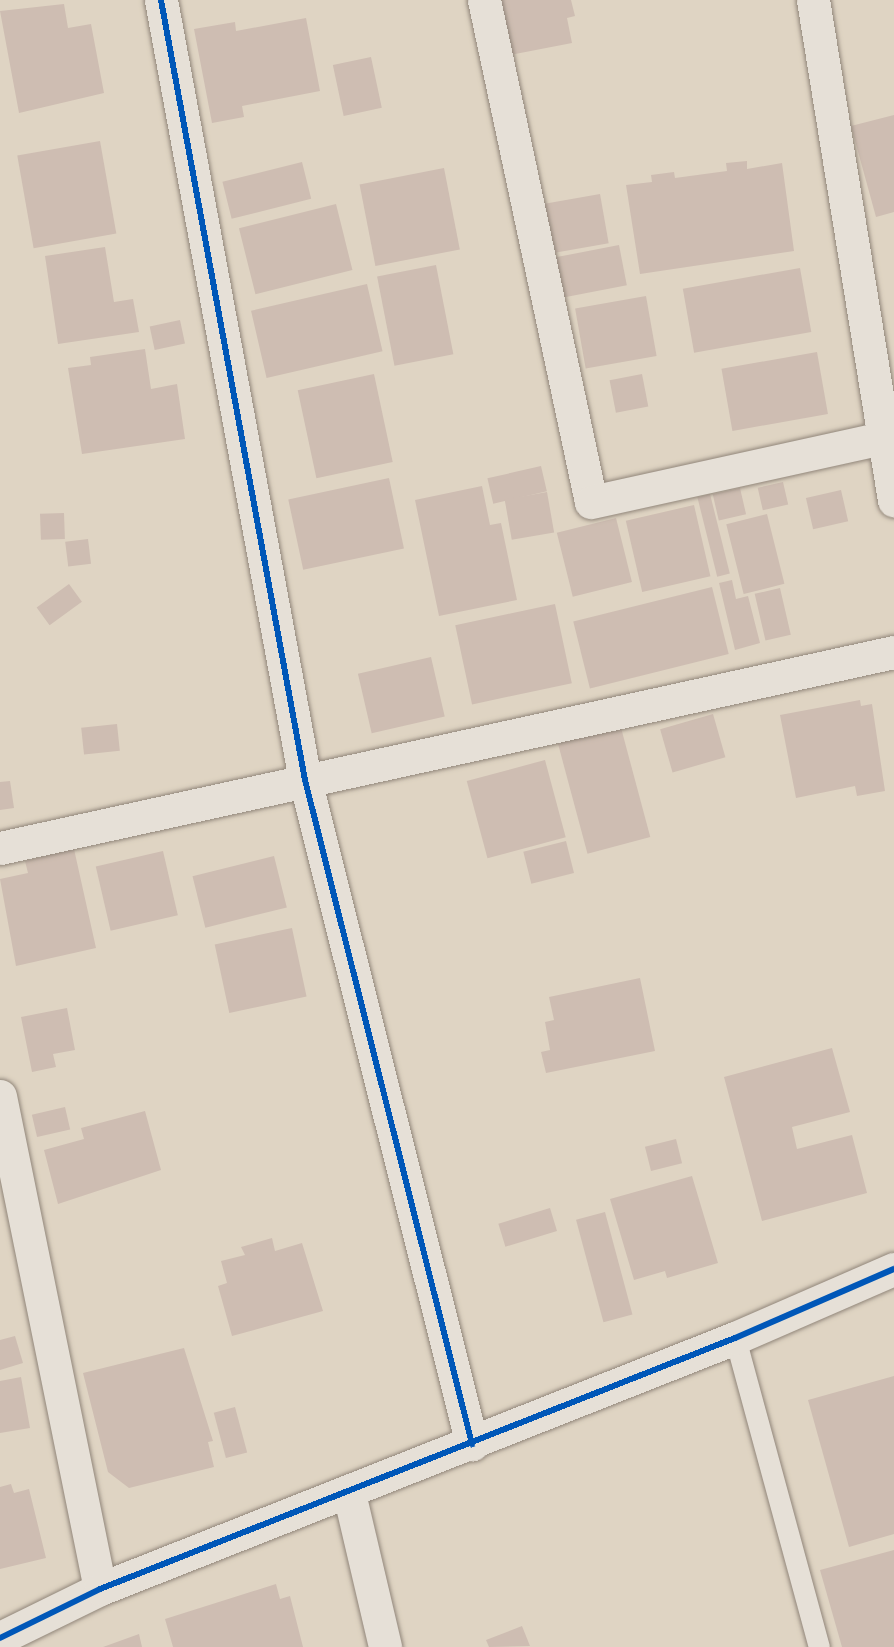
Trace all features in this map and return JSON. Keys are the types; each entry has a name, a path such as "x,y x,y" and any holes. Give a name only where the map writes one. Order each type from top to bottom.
{"street":[{"path":"161,0 305,780 472,1444"},
{"path":"484,0 591,502 886,437"},
{"path":"813,0 886,437 894,500"},
{"path":"0,848 894,652"},
{"path":"0,1096 100,1589"},
{"path":"0,1638 100,1589 472,1444 735,1338 894,1269"},
{"path":"349,1493 385,1647"}],"lane":[{"path":"735,1338 819,1647"}],"building":[{"path":"492,0 571,0 575,16 567,18 572,43 510,55"},
{"path":"64,4 68,28 91,24 104,93 19,113 0,11"},
{"path":"306,18 320,91 242,106 244,117 212,123 194,29 235,22 236,31"},
{"path":"371,57 382,108 344,116 333,65"},
{"path":"894,115 894,212 876,217 851,126"},
{"path":"100,141 116,234 34,248 17,156"},
{"path":"747,161 747,169 782,163 794,251 640,274 626,185 652,182 651,175 674,172 675,178 727,171 726,163"},
{"path":"302,162 311,199 232,219 222,182"},
{"path":"444,168 460,249 375,266 360,184"},
{"path":"600,194 609,243 548,254 539,205"},
{"path":"336,204 352,270 255,294 239,228"},
{"path":"619,245 627,285 562,298 554,258"},
{"path":"105,247 114,302 133,299 139,332 58,344 45,256"},
{"path":"436,265 453,354 394,366 377,276"},
{"path":"800,268 811,332 694,353 683,289"},
{"path":"367,284 383,351 267,378 251,311"},
{"path":"646,296 657,356 586,369 575,309"},
{"path":"180,320 185,343 155,350 150,326"},
{"path":"145,349 151,389 177,384 185,439 82,454 68,368 91,365 90,357"},
{"path":"817,352 828,414 732,431 721,369"},
{"path":"374,374 393,462 316,478 298,390"},
{"path":"642,374 648,406 616,413 610,380"},
{"path":"541,466 547,491 493,504 487,478"},
{"path":"389,478 404,548 303,570 288,499"},
{"path":"783,482 788,504 763,510 758,488"},
{"path":"482,486 490,525 501,523 517,600 439,616 415,500"},
{"path":"740,488 746,514 719,521 713,494"},
{"path":"841,490 848,521 813,529 806,498"},
{"path":"547,492 554,532 512,540 505,499"},
{"path":"710,494 730,574 717,577 697,497"},
{"path":"694,505 710,576 642,592 626,521"},
{"path":"64,513 65,539 41,540 40,514"},
{"path":"767,514 784,584 744,594 726,524"},
{"path":"616,518 632,582 573,597 557,533"},
{"path":"88,539 91,564 68,567 65,542"},
{"path":"732,580 736,599 748,596 760,643 735,650 719,583"},
{"path":"69,584 82,602 50,625 37,608"},
{"path":"712,587 729,654 590,689 573,622"},
{"path":"780,588 791,635 765,641 755,594"},
{"path":"555,604 572,683 472,704 455,625"},
{"path":"431,657 445,716 372,733 358,674"},
{"path":"860,700 861,706 872,704 885,791 857,796 855,786 796,798 780,715"},
{"path":"713,714 725,757 673,772 660,729"},
{"path":"117,724 120,751 84,755 81,728"},
{"path":"620,724 650,837 587,854 557,741"},
{"path":"545,760 566,837 487,858 467,781"},
{"path":"10,781 14,808 0,810 0,782"},
{"path":"566,841 574,873 531,884 523,852"},
{"path":"74,849 96,948 16,966 0,879 28,873 25,861"},
{"path":"163,851 178,915 111,931 96,867"},
{"path":"274,856 287,907 205,928 192,876"},
{"path":"292,928 307,996 229,1013 215,944"},
{"path":"640,978 655,1051 546,1073 541,1052 550,1050 545,1022 554,1020 549,997"},
{"path":"67,1008 75,1050 53,1054 56,1067 32,1072 21,1017"},
{"path":"832,1048 850,1112 792,1127 797,1149 852,1135 867,1193 762,1221 724,1077"},
{"path":"65,1107 70,1129 37,1137 32,1115"},
{"path":"145,1111 161,1170 58,1204 44,1150 84,1139 81,1128"},
{"path":"676,1139 682,1163 651,1171 645,1147"},
{"path":"692,1176 718,1263 667,1278 665,1271 634,1280 610,1199"},
{"path":"550,1208 557,1231 505,1247 498,1224"},
{"path":"605,1212 632,1314 603,1322 576,1220"},
{"path":"272,1238 275,1251 302,1243 323,1311 232,1336 218,1286 227,1283 221,1261 245,1255 241,1247"},
{"path":"15,1336 23,1363 0,1370 0,1340"},
{"path":"184,1348 213,1441 208,1442 214,1467 129,1488 108,1472 83,1373"},
{"path":"894,1376 894,1534 849,1547 808,1400"},
{"path":"21,1377 30,1428 0,1433 0,1381"},
{"path":"235,1407 247,1452 226,1458 214,1413"},
{"path":"11,1484 14,1493 29,1489 46,1558 0,1569 0,1487"},
{"path":"894,1550 894,1647 842,1647 820,1570"},
{"path":"276,1584 280,1599 290,1596 303,1647 173,1647 165,1619"},
{"path":"522,1626 530,1646 489,1647 486,1640"},
{"path":"139,1634 142,1647 103,1647"}],"cycle path":[{"path":"161,0 305,780 472,1444"},
{"path":"0,1638 100,1589 735,1338 894,1269"}]}
